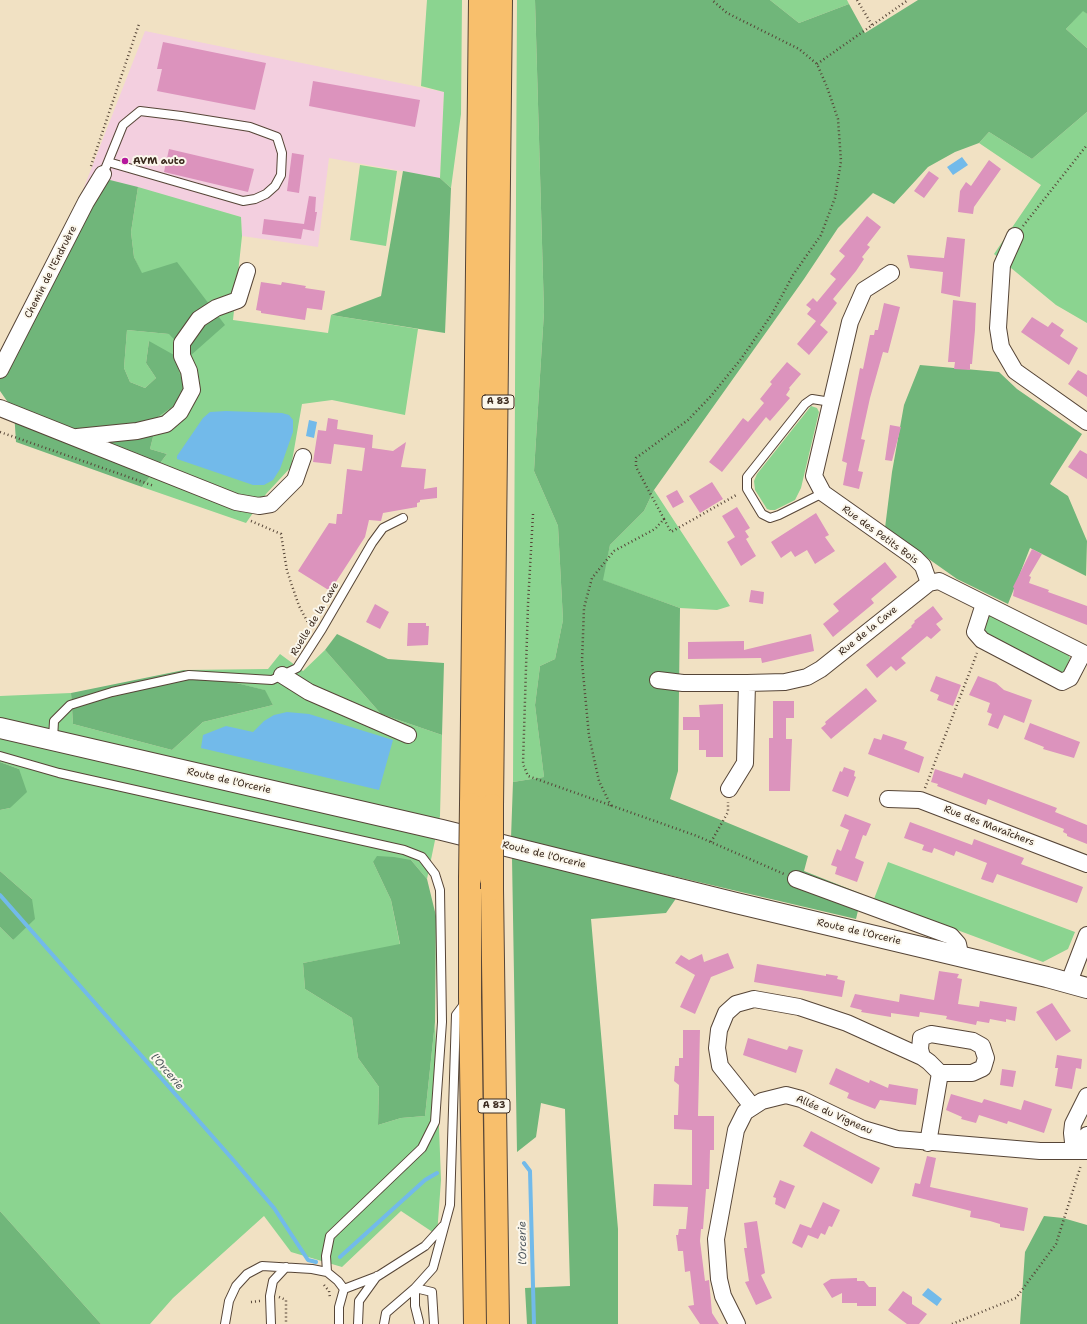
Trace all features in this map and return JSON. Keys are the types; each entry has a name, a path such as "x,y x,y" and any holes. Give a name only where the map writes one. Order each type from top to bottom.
{"highway":[{"name":"A 83","path":"475,1324 470,997 470,804 480,0"},
{"name":"A 83","path":"498,1324 492,805 501,0"}],"street":[{"name":"Chemin de l'Endruère","path":"0,370 86,202 100,168"},
{"path":"1015,236 1002,265 998,328 1001,347 1015,371 1087,422"},
{"path":"74,437 137,431 166,424 180,412 192,390 189,371 182,356 182,343 200,319 216,308 238,300 247,271"},
{"name":"Rue des Petits Bois","path":"891,273 864,290 850,322 814,476 823,493 915,558 923,566 929,583"},
{"path":"0,408 236,502 259,506 271,504 295,480 303,457"},
{"path":"929,583 939,581 1085,654 1070,678 1062,682 982,640 975,632 984,604"},
{"name":"Rue de la Cave","path":"658,680 683,683 747,683 784,682 808,677 821,669 929,583"},
{"path":"282,675 309,692 408,735"},
{"path":"729,790 745,763 747,683"},
{"name":"Route de l'Orcerie","path":"0,728 442,830 1078,985"},
{"name":"Rue des Maraîchers","path":"888,799 920,800 1087,864"},
{"path":"796,878 951,936 958,944 959,949 956,956"},
{"path":"1078,985 1087,935"},
{"path":"752,1106 720,1066 717,1048 719,1030 726,1013 736,1004 754,999 799,1007 847,1023 922,1057 940,1072 972,1073 982,1068 986,1058 982,1046 974,1041 931,1034 921,1038 920,1049 922,1057"},
{"path":"928,1143 940,1072"},
{"name":"Allée du Vigneau","path":"737,1324 723,1296 719,1279 716,1239 736,1130 745,1112 752,1106 772,1097 786,1095 800,1099 882,1136 928,1143 1040,1151 1083,1147"},
{"path":"1083,1147 1072,1133 1073,1124 1087,1096"}],"lane":[{"path":"140,111 250,127 276,138 282,153 280,175 275,186 266,194 255,199 244,201 100,168 123,125 140,111"},
{"path":"823,493 779,516 770,518 762,514 747,489 747,477 805,404 812,399 831,402"},
{"name":"Ruelle de la Cave","path":"53,740 54,721 70,705 112,692 189,675 272,680 297,668 372,542 383,528 403,518"},
{"path":"0,756 81,778 404,850 422,857 435,874 440,890 442,1022 435,1122 422,1148 330,1236 326,1256 327,1272"},
{"path":"384,1324 386,1313 415,1288 433,1268 450,1205 456,1015 470,997"},
{"path":"344,1289 378,1276 425,1246 445,1224"},
{"path":"224,1324 229,1301 236,1286 247,1274 262,1266 286,1267 327,1272 338,1280 344,1289 339,1307 339,1324"},
{"path":"271,1324 270,1296 274,1281 286,1267"},
{"path":"358,1324 359,1301 378,1276"},
{"path":"415,1288 415,1306 419,1322"},
{"path":"415,1288 432,1292 434,1324"}],"path":[{"path":"712,0 727,13 799,49 817,64 838,119 841,161 835,198 821,235 793,275 772,314 741,359 711,396 688,420 667,437 636,458 636,467 671,532 747,489"},
{"path":"857,0 872,25"},
{"path":"817,64 908,0"},
{"path":"100,168 139,24"},
{"path":"1015,236 1087,145"},
{"path":"0,432 156,487"},
{"path":"533,514 523,764 528,776 711,842 796,878"},
{"path":"246,519 261,524 281,534 287,571 299,606 316,638"},
{"path":"611,806 600,781 589,736 582,662 584,608 592,578 614,551 655,529 664,519"},
{"path":"920,800 982,640"},
{"path":"711,842 728,812 729,790"},
{"path":"952,1324 1016,1298 1056,1244 1083,1147"},
{"path":"320,1281 329,1292 330,1304"},
{"path":"278,1296 286,1300 286,1324"},
{"path":"251,1302 264,1301"}],"shaded area":[{"path":"145,31 444,92 440,178 329,158 318,247 242,236 241,217 110,180 81,195"}],"green space":[{"path":"427,0 462,0 461,114 451,188 440,178 444,92 421,86"},
{"path":"517,0 535,0 544,312 534,471 558,526 563,620 555,659 540,666 535,705 544,777 513,782"},
{"path":"535,0 770,0 799,23 849,4 865,33 918,0 1087,0 1087,14 1083,11 1066,29 1087,48 1087,112 1032,159 989,132 979,143 955,152 928,167 894,204 873,193 838,228 804,279 654,490 644,511 610,545 603,580 680,608 678,771 670,799 808,856 804,871 862,894 856,919 511,838 513,782 544,777 535,705 540,666 555,659 563,620 558,526 534,471 544,312"},
{"path":"770,0 847,0 849,4 799,23"},
{"path":"1083,10 1087,14 1087,48 1066,29"},
{"path":"1087,112 1087,323 1056,305 994,254 1041,185 979,143 989,132 1032,159"},
{"path":"360,165 397,171 386,246 350,240"},
{"path":"403,171 440,178 451,188 445,333 331,315 381,296"},
{"path":"110,180 138,187 131,232 134,257 142,273 177,262 225,325 190,356 169,334 127,330 124,368 130,382 145,388 156,378 146,363 149,341 174,355 187,397 158,417 150,449 167,454 142,487 16,442 14,411 0,391 0,373 81,195"},
{"path":"138,187 241,217 242,236 233,320 328,333 331,315 418,329 405,415 332,400 302,404 291,467 266,494 246,523 142,487 167,454 150,449 158,417 187,397 149,341 146,363 156,378 145,388 130,382 124,368 127,330 169,334 134,257 131,232"},
{"path":"920,365 999,372 1017,389 1082,434 1050,484 1068,496 1087,541 1086,576 1030,548 1008,604 957,579 885,528 892,472 904,405"},
{"path":"811,406 817,408 819,412 801,488 795,500 775,510 767,509 755,490 754,481 757,474"},
{"path":"654,490 730,606 717,610 680,608 602,580 610,545 644,511"},
{"path":"990,615 1068,654 1070,658 1065,671 1060,674 985,635 983,629 988,616"},
{"path":"337,634 388,659 444,663 442,735 381,714 325,650"},
{"path":"325,650 381,714 442,735 440,816 427,879 411,860 373,862 391,900 400,945 303,963 305,989 352,1018 358,1058 379,1087 378,1125 401,1118 425,1116 435,1022 441,1180 437,1235 401,1211 342,1267 291,1252 264,1216 173,1298 150,1324 101,1324 0,1211 0,927 13,940 32,899 0,871 0,810 10,808 19,769 0,762 0,696 71,693 73,724 172,750 203,722 273,705 264,690 184,670 268,669 280,654 303,671"},
{"path":"184,670 265,690 273,705 203,722 172,750 73,724 71,693"},
{"path":"0,762 19,769 27,792 10,808 0,810"},
{"path":"377,856 411,860 427,879 436,916 435,1022 425,1116 401,1118 378,1125 379,1087 358,1058 352,1018 305,989 303,963 400,944 391,900 373,862"},
{"path":"512,858 677,897 666,913 591,919 618,1229 618,1324 527,1324 525,1288 570,1286 565,1109 541,1103 536,1137 517,1152"},
{"path":"888,862 1075,932 1068,949 1043,962 874,899"},
{"path":"0,871 32,899 35,919 13,940 0,927"},
{"path":"0,1211 101,1324 0,1324"},
{"path":"1044,1216 1063,1218 1087,1225 1087,1324 1020,1324 1025,1252"}],"water":[{"path":"962,157 968,165 953,175 947,167"},
{"path":"226,411 282,413 289,415 293,420 293,432 280,469 273,480 264,485 253,485 177,459 177,456 203,418 210,412"},
{"path":"309,420 317,422 314,438 306,436"},
{"path":"287,712 309,714 393,740 379,790 201,748 203,735 226,726 253,732 264,721 274,715"},
{"path":"928,1288 942,1299 937,1306 922,1295"}],"building":[{"path":"163,42 266,63 255,110 157,91 162,69 157,69"},
{"path":"313,81 420,100 415,127 309,106"},
{"path":"169,149 254,169 248,192 164,172"},
{"path":"292,153 304,155 299,193 287,191"},
{"path":"989,160 1001,169 974,207 973,214 958,212 960,191 966,182 971,186"},
{"path":"929,171 939,178 924,198 914,191"},
{"path":"309,196 316,197 315,212 317,212 314,231 303,229 301,239 262,234 264,219 304,224"},
{"path":"867,216 881,227 867,245 870,247 862,257 864,259 856,271 833,299 837,303 820,325 828,332 809,355 797,344 816,321 807,314 811,309 806,305 813,298 817,302 836,279 830,274 845,256 839,251"},
{"path":"947,237 965,239 960,297 941,293 943,272 910,268 907,255 944,258"},
{"path":"261,282 281,285 282,282 325,291 322,310 307,308 305,320 261,313 261,311 256,310"},
{"path":"953,300 976,303 972,364 970,364 970,370 954,369 955,362 948,362"},
{"path":"884,303 900,307 888,353 883,352 870,398 861,439 865,440 858,471 863,472 859,489 843,485 847,463 842,461 860,368 863,369 870,335 874,335 875,330 878,330"},
{"path":"1032,317 1048,327 1052,322 1064,330 1060,336 1078,348 1069,365 1021,332"},
{"path":"787,362 801,374 789,388 790,389 786,395 790,398 770,421 766,417 722,472 709,462 743,418 748,422 764,403 760,399 772,384 770,382"},
{"path":"1078,370 1087,375 1087,397 1068,384"},
{"path":"328,418 338,420 337,429 373,435 372,448 393,451 406,442 401,467 426,469 424,489 437,487 437,498 420,500 420,502 417,503 417,507 383,513 381,521 369,520 365,537 330,591 298,571 329,523 336,524 337,514 342,514 347,469 362,471 365,448 334,444 331,464 313,462 318,430 326,431"},
{"path":"890,425 901,427 892,461 885,460"},
{"path":"1080,450 1087,454 1087,479 1068,467"},
{"path":"712,482 723,499 700,513 689,496"},
{"path":"677,490 684,502 673,508 666,496"},
{"path":"737,507 750,528 745,531 749,537 746,539 756,556 741,566 727,542 735,537 722,516"},
{"path":"816,513 829,535 825,537 835,551 815,564 807,550 795,557 791,551 781,558 771,542"},
{"path":"1032,549 1042,554 1029,576 1031,577 1029,583 1049,590 1048,592 1087,606 1087,625 1013,596 1013,587"},
{"path":"885,562 897,577 871,599 874,603 833,637 823,624 839,611 833,604"},
{"path":"751,590 764,592 763,604 749,602"},
{"path":"375,604 389,612 380,629 366,622"},
{"path":"933,606 943,619 936,624 941,630 931,639 927,636 901,658 906,663 896,671 891,666 877,678 866,665 912,627 911,626 915,622 914,621"},
{"path":"408,623 426,623 426,626 429,626 428,645 407,646"},
{"path":"811,634 814,651 762,663 761,658 688,659 688,642 744,641 744,650"},
{"path":"936,676 961,685 953,706 937,700 939,695 930,691"},
{"path":"978,676 996,683 1004,690 1032,700 1024,723 1004,715 998,729 988,725 992,714 987,712 990,703 969,695"},
{"path":"866,688 877,701 831,739 821,728 826,724 825,722"},
{"path":"773,701 794,701 794,718 786,718 786,739 792,739 790,791 769,791 769,738 773,738"},
{"path":"723,704 723,757 706,757 706,750 699,750 699,730 683,730 683,717 700,717 699,705"},
{"path":"1030,723 1080,742 1074,758 1043,749 1044,747 1024,739"},
{"path":"883,734 907,742 904,749 924,757 919,773 868,754 874,738 881,740"},
{"path":"844,767 855,771 854,776 856,777 848,797 832,791 840,771 842,772"},
{"path":"935,769 962,778 964,773 1057,808 1055,812 1087,825 1087,844 1067,836 1067,834 1063,832 1064,829 988,799 986,805 937,786 938,784 931,782"},
{"path":"845,814 871,824 866,836 863,835 855,858 864,862 857,882 835,874 837,867 831,865 837,849 841,851 849,830 840,826"},
{"path":"910,822 972,845 974,839 1024,858 1021,864 1083,887 1077,903 997,874 993,883 981,879 987,863 956,851 954,856 934,848 932,853 922,850 924,845 904,838"},
{"path":"728,953 734,968 711,977 695,1014 680,1007 695,975 675,963 681,955 689,960 702,954 704,962"},
{"path":"757,964 826,976 826,974 838,976 837,979 845,981 842,997 754,982"},
{"path":"939,971 959,974 957,978 962,979 958,1004 979,1007 980,1001 1017,1007 1015,1021 1006,1019 1006,1022 990,1019 989,1023 977,1021 976,1025 946,1019 947,1016 920,1012 919,1017 891,1013 891,1017 861,1012 862,1010 850,1007 855,994 899,1002 900,994 934,1000"},
{"path":"1052,1003 1071,1031 1056,1041 1036,1012"},
{"path":"683,1030 700,1030 698,1116 714,1116 714,1150 710,1150 709,1189 706,1189 703,1229 701,1229 700,1241 705,1281 709,1280 712,1313 719,1324 700,1324 688,1306 694,1305 690,1271 685,1272 683,1251 678,1251 676,1235 678,1235 679,1229 686,1229 688,1207 653,1206 654,1184 692,1185 692,1130 674,1129 674,1115 678,1115 679,1085 674,1081 675,1066 679,1066 679,1058 683,1058"},
{"path":"748,1038 787,1050 789,1046 803,1050 796,1073 743,1055"},
{"path":"1057,1055 1082,1059 1081,1069 1076,1068 1072,1089 1055,1086 1058,1068 1055,1068"},
{"path":"836,1068 869,1083 870,1080 888,1088 889,1084 918,1089 916,1105 880,1100 875,1109 847,1098 849,1093 829,1084"},
{"path":"1002,1069 1016,1071 1013,1087 1000,1085"},
{"path":"951,1094 982,1103 984,1099 1021,1110 1024,1100 1052,1109 1044,1133 1008,1121 1007,1124 979,1115 976,1123 961,1119 962,1117 946,1110"},
{"path":"811,1131 880,1168 872,1184 803,1146"},
{"path":"927,1156 936,1158 930,1187 1028,1208 1024,1231 1000,1227 1000,1224 970,1217 971,1211 912,1196 915,1183 920,1184"},
{"path":"780,1180 795,1186 785,1209 775,1204 776,1198 773,1197"},
{"path":"823,1202 840,1210 832,1227 829,1226 825,1235 821,1233 818,1239 808,1235 802,1248 792,1243 800,1224 811,1228"},
{"path":"757,1221 765,1273 761,1275 772,1298 756,1305 745,1282 749,1281 744,1248 747,1248 744,1223"},
{"path":"857,1278 857,1281 864,1281 869,1287 876,1287 876,1306 857,1306 857,1303 842,1303 842,1293 832,1298 823,1284 831,1279"},
{"path":"903,1291 912,1297 912,1304 927,1314 919,1324 907,1324 888,1310"}],"waterway":[{"name":"l'Orcerie","path":"0,895 274,1208 308,1260 316,1262"},
{"name":"l'Orcerie","path":"524,1163 530,1171 534,1324"},
{"name":"l'Orcerie","path":"340,1257 425,1180 437,1173"}],"place":[{"name":"AVM auto","path":"125,161"}]}
